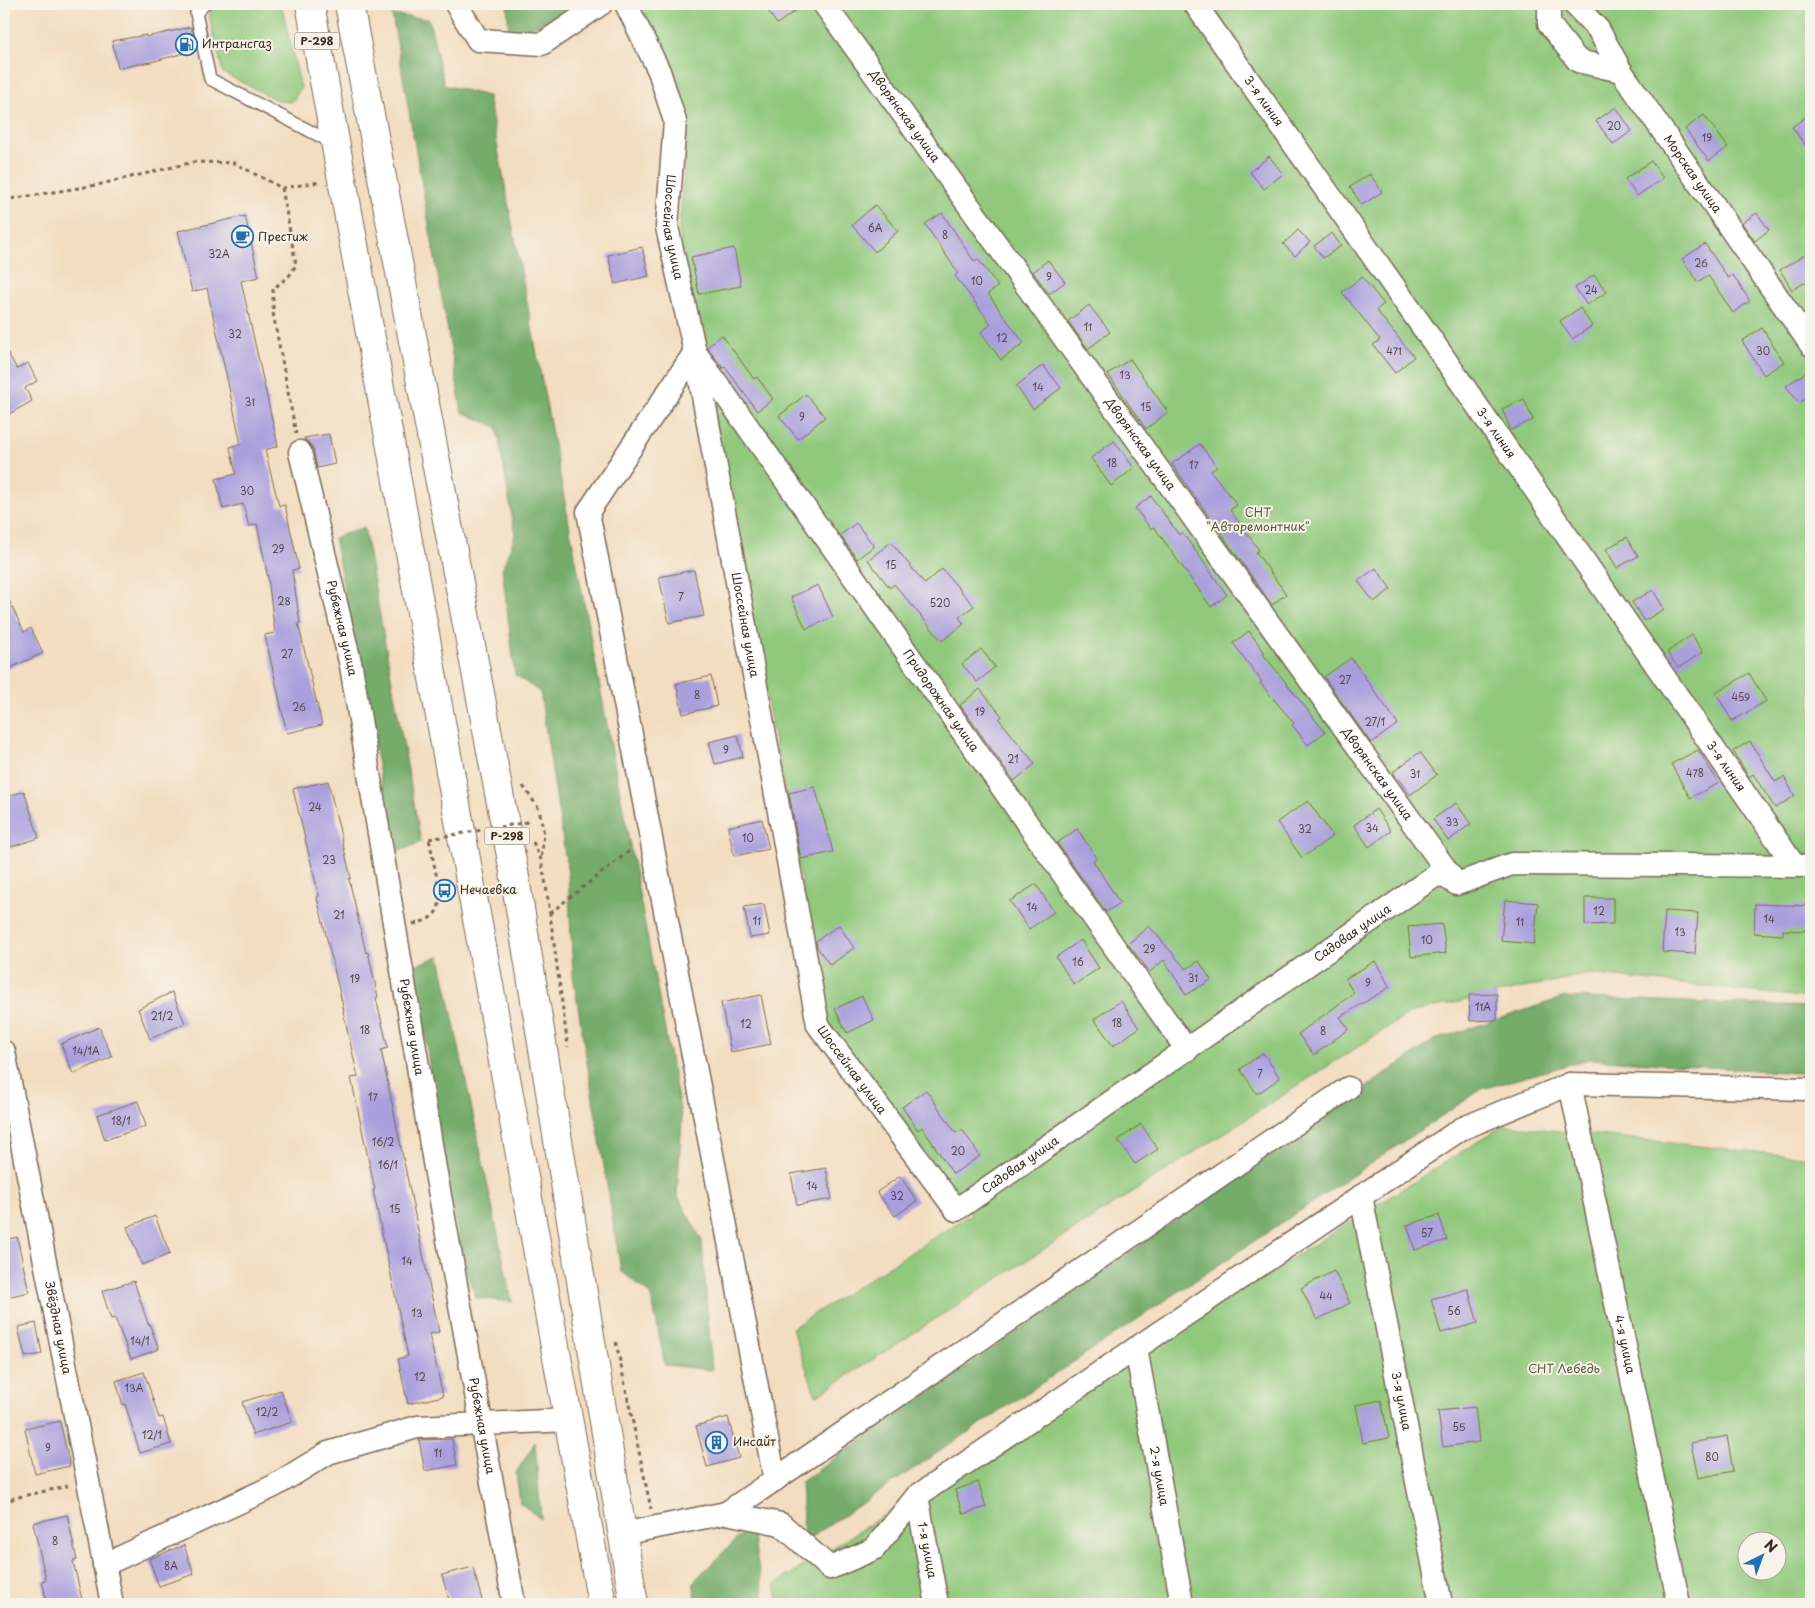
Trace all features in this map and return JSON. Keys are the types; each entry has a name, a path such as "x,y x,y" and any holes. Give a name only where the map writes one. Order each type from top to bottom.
{"highway":[{"name":"Р-298","path":"310,4 602,1604"},
{"name":"Р-298","path":"349,4 514,872 634,1604"}],"street":[{"path":"456,4 478,40 542,44 601,4"},
{"name":"Шоссейная улица","path":"626,4 659,71 675,121 667,227 695,352 818,1025 956,1210"},
{"name":"Дворянская улица","path":"824,4 1457,884"},
{"name":"3-я линия","path":"1195,4 1803,865"},
{"path":"1548,4 1549,24 1578,61 1621,71"},
{"name":"Морская улица","path":"1574,4 1598,30 1621,71 1811,345"},
{"path":"695,352 588,512 775,1480"},
{"name":"Придорожная улица","path":"695,352 1187,1050"},
{"name":"Рубежная улица","path":"300,452 351,666 436,1178 514,1604"},
{"path":"1457,884 1512,864 1803,865"},
{"name":"Садовая улица","path":"956,1210 1439,873 1457,884"},
{"name":"Звёздная улица","path":"4,1052 112,1604"},
{"path":"726,1513 781,1524 830,1568 874,1550 917,1496 1461,1129 1570,1084 1811,1089"},
{"name":"4-я улица","path":"1570,1084 1679,1604"},
{"path":"622,1534 726,1513 1348,1088"},
{"name":"3-я улица","path":"1361,1196 1442,1604"},
{"name":"2-я улица","path":"1136,1348 1182,1604"},
{"path":"104,1566 274,1486 328,1453 417,1428 569,1420"},
{"name":"1-я улица","path":"917,1496 937,1604"}],"lane":[{"path":"205,4 196,13 210,79 336,144"}],"path":[{"path":"4,200 97,186 194,162 234,162 282,188 342,179"},
{"path":"282,188 296,265 289,276 273,289 273,313 300,452"},
{"path":"395,927 426,922 440,906 440,895 429,839 528,822"},
{"path":"550,913 650,834"},
{"path":"534,844 541,860 550,913 569,1054"},
{"path":"615,1335 654,1528"},
{"path":"4,1504 14,1498 88,1482"}],"green space":[{"path":"217,4 281,4 301,88 292,102 279,101 223,73 209,15"},
{"path":"507,4 587,4 574,13 509,35"},
{"name":"СНТ \"Авторемонтник\"","path":"631,4 1811,4 1811,998 1588,974 1412,1012 816,1396 792,1328 971,1214 828,1025 679,230 689,115"},
{"path":"392,15 429,19 444,85 488,96 682,1120 677,1195 702,1241 712,1370 665,1365 651,1295 621,1271 573,976 568,874 540,692 515,675 502,569 515,535 497,427 462,412"},
{"path":"364,527 421,842 395,853 334,538"},
{"path":"440,956 512,1302 476,1298 465,1268 441,1149 415,965"},
{"path":"1565,997 1811,1007 1811,1074 1589,1059 1482,1089 804,1542 801,1482 1434,1040"},
{"name":"СНТ Лебедь","path":"1504,1125 1811,1158 1811,1604 779,1604 775,1584"},
{"path":"535,1442 541,1519 520,1503 516,1473"},
{"path":"751,1525 765,1604 697,1604 693,1582"}],"building":[{"path":"763,4 805,4 777,24"},
{"path":"191,27 196,50 151,62 118,68 112,41 146,35 146,37"},
{"path":"1616,107 1632,131 1613,144 1596,121"},
{"path":"1811,113 1811,153 1792,127"},
{"path":"1704,115 1728,147 1709,161 1685,129"},
{"path":"1269,156 1283,174 1264,189 1250,172"},
{"path":"1651,161 1663,178 1637,196 1625,179"},
{"path":"1370,174 1382,192 1362,205 1350,187"},
{"path":"875,205 898,231 875,252 852,225"},
{"path":"942,213 974,261 978,259 998,286 988,294 1024,343 1001,360 981,332 991,324 955,276 958,273 925,224"},
{"path":"1757,213 1769,230 1755,241 1742,223"},
{"path":"245,216 259,277 241,281 278,446 265,450 279,506 285,505 299,569 292,570 300,623 298,623 322,725 287,733 265,635 275,633 268,578 257,524 249,526 243,504 223,509 216,479 236,474 230,447 241,444 228,383 207,288 192,292 178,231"},
{"path":"1298,230 1310,242 1295,256 1283,244"},
{"path":"1332,233 1341,246 1323,258 1314,246"},
{"path":"1705,244 1728,278 1733,275 1750,301 1733,313 1708,275 1698,282 1682,259"},
{"path":"642,247 649,276 615,284 608,255"},
{"path":"734,248 741,286 699,294 691,257"},
{"path":"1811,251 1811,279 1792,290 1780,270"},
{"path":"1048,260 1065,282 1049,294 1033,272"},
{"path":"1594,275 1607,292 1587,305 1575,288"},
{"path":"1362,277 1384,304 1376,310 1414,357 1395,373 1373,345 1380,340 1342,292"},
{"path":"1089,305 1110,332 1088,349 1068,321"},
{"path":"1580,308 1592,326 1572,339 1560,321"},
{"path":"1762,328 1784,362 1764,375 1742,341"},
{"path":"722,335 754,379 757,377 773,399 757,411 725,367 723,368 707,347"},
{"path":"4,346 17,369 28,363 37,381 25,388 32,401 4,417"},
{"path":"1130,359 1168,412 1146,429 1108,374"},
{"path":"1043,365 1061,388 1033,409 1016,386"},
{"path":"1806,372 1811,381 1811,394 1799,403 1786,386"},
{"path":"806,394 825,417 798,439 779,416"},
{"path":"1524,399 1533,420 1511,430 1502,409"},
{"path":"329,434 335,464 317,468 313,448 304,438"},
{"path":"1114,441 1134,468 1111,486 1091,458"},
{"path":"1200,444 1217,467 1211,471 1237,505 1230,510 1259,550 1256,552 1286,594 1272,605 1172,464"},
{"path":"1151,496 1179,535 1182,532 1227,595 1211,607 1154,527 1151,529 1135,508"},
{"path":"856,523 874,546 857,559 840,535"},
{"path":"1627,537 1638,556 1617,568 1606,549"},
{"path":"891,542 925,584 942,569 974,606 959,617 964,624 942,641 894,584 890,588 868,560"},
{"path":"1376,568 1391,589 1374,602 1358,581"},
{"path":"694,570 704,616 669,623 659,577"},
{"path":"818,585 833,617 806,629 791,597"},
{"path":"4,590 24,632 31,628 43,653 4,671"},
{"path":"1653,590 1664,609 1644,621 1632,602"},
{"path":"1249,631 1265,653 1263,654 1325,732 1308,745 1292,725 1294,723 1260,683 1262,682 1233,643"},
{"path":"1692,635 1703,652 1678,668 1667,652"},
{"path":"981,649 995,667 977,682 962,664"},
{"path":"1351,658 1398,724 1371,743 1324,677"},
{"path":"1749,673 1766,701 1732,721 1716,693"},
{"path":"711,676 717,706 683,714 676,684"},
{"path":"980,689 1002,716 999,719 1035,764 1014,781 960,705"},
{"path":"738,735 743,757 715,764 709,742"},
{"path":"1750,741 1775,782 1784,777 1795,796 1775,808 1753,774 1749,777 1733,751"},
{"path":"1698,750 1719,783 1690,798 1671,764"},
{"path":"1420,752 1437,775 1410,795 1393,772"},
{"path":"328,781 351,878 349,879 366,953 368,952 378,997 376,998 388,1048 381,1050 439,1332 429,1334 443,1396 408,1404 398,1359 408,1356 351,1078 358,1077 317,897 319,896 293,789"},
{"path":"815,787 833,852 801,859 789,793"},
{"path":"24,791 39,838 4,849 4,798"},
{"path":"1308,801 1333,836 1302,858 1277,822"},
{"path":"1456,803 1471,824 1448,841 1433,819"},
{"path":"1376,809 1391,831 1369,847 1354,825"},
{"path":"762,819 769,849 734,856 728,827"},
{"path":"1077,829 1097,858 1093,861 1120,903 1106,912 1057,843"},
{"path":"1036,884 1054,912 1029,929 1010,901"},
{"path":"1585,898 1613,898 1613,924 1585,925"},
{"path":"1505,900 1538,903 1534,944 1501,941"},
{"path":"764,904 770,935 750,938 744,907"},
{"path":"1755,904 1811,906 1811,931 1783,930 1783,935 1754,933"},
{"path":"1665,911 1698,913 1695,954 1662,952"},
{"path":"1442,924 1446,953 1411,957 1408,927"},
{"path":"839,925 854,948 830,965 817,947 816,941"},
{"path":"1149,926 1186,969 1199,961 1211,980 1186,995 1164,960 1150,972 1128,944"},
{"path":"1081,940 1099,968 1074,985 1056,957"},
{"path":"1375,961 1390,987 1340,1017 1349,1029 1314,1055 1298,1034 1354,993 1345,979"},
{"path":"172,992 185,1023 150,1039 138,1009"},
{"path":"1497,994 1497,1020 1470,1021 1469,995"},
{"path":"761,995 771,1044 731,1052 721,1003"},
{"path":"862,996 874,1020 847,1033 835,1009"},
{"path":"1121,1001 1139,1028 1113,1046 1094,1019"},
{"path":"99,1027 112,1057 73,1074 61,1044"},
{"path":"1263,1053 1280,1078 1257,1094 1240,1069"},
{"path":"926,1090 956,1133 962,1129 980,1156 953,1174 922,1127 918,1130 902,1107"},
{"path":"138,1101 146,1126 105,1140 97,1115"},
{"path":"1141,1124 1158,1149 1135,1164 1118,1140"},
{"path":"826,1168 832,1199 797,1205 791,1174"},
{"path":"900,1176 917,1201 895,1216 877,1192"},
{"path":"1439,1215 1447,1240 1415,1250 1407,1225"},
{"path":"155,1216 170,1254 142,1265 127,1227"},
{"path":"17,1237 29,1292 7,1297 4,1282 4,1240"},
{"path":"1334,1271 1350,1303 1317,1320 1301,1288"},
{"path":"134,1281 148,1324 159,1349 131,1359 115,1318 111,1319 102,1291"},
{"path":"1468,1289 1478,1323 1441,1333 1431,1299"},
{"path":"36,1323 42,1354 25,1357 18,1327"},
{"path":"144,1372 159,1418 163,1417 171,1444 140,1453 116,1381"},
{"path":"281,1390 292,1422 253,1435 242,1402"},
{"path":"1381,1400 1389,1438 1363,1443 1356,1405"},
{"path":"1475,1407 1479,1442 1443,1447 1438,1411"},
{"name":"Инсайт","path":"728,1417 739,1458 707,1467 696,1426"},
{"path":"60,1421 70,1466 35,1474 25,1429"},
{"path":"1727,1436 1733,1471 1698,1478 1691,1443"},
{"path":"452,1439 457,1465 425,1471 419,1440"},
{"path":"978,1482 986,1507 963,1514 955,1490"},
{"path":"67,1515 77,1560 73,1561 83,1604 47,1604 42,1581 46,1580 33,1523"},
{"path":"184,1545 194,1574 159,1586 149,1559"},
{"path":"473,1567 483,1604 450,1604 442,1575"}],"place":[{"name":"Интрансгаз","path":"186,44"},
{"name":"Престиж","path":"242,237"},
{"name":"Нечаевка","path":"444,890"},
{"name":"Инсайт","path":"717,1442"}]}
